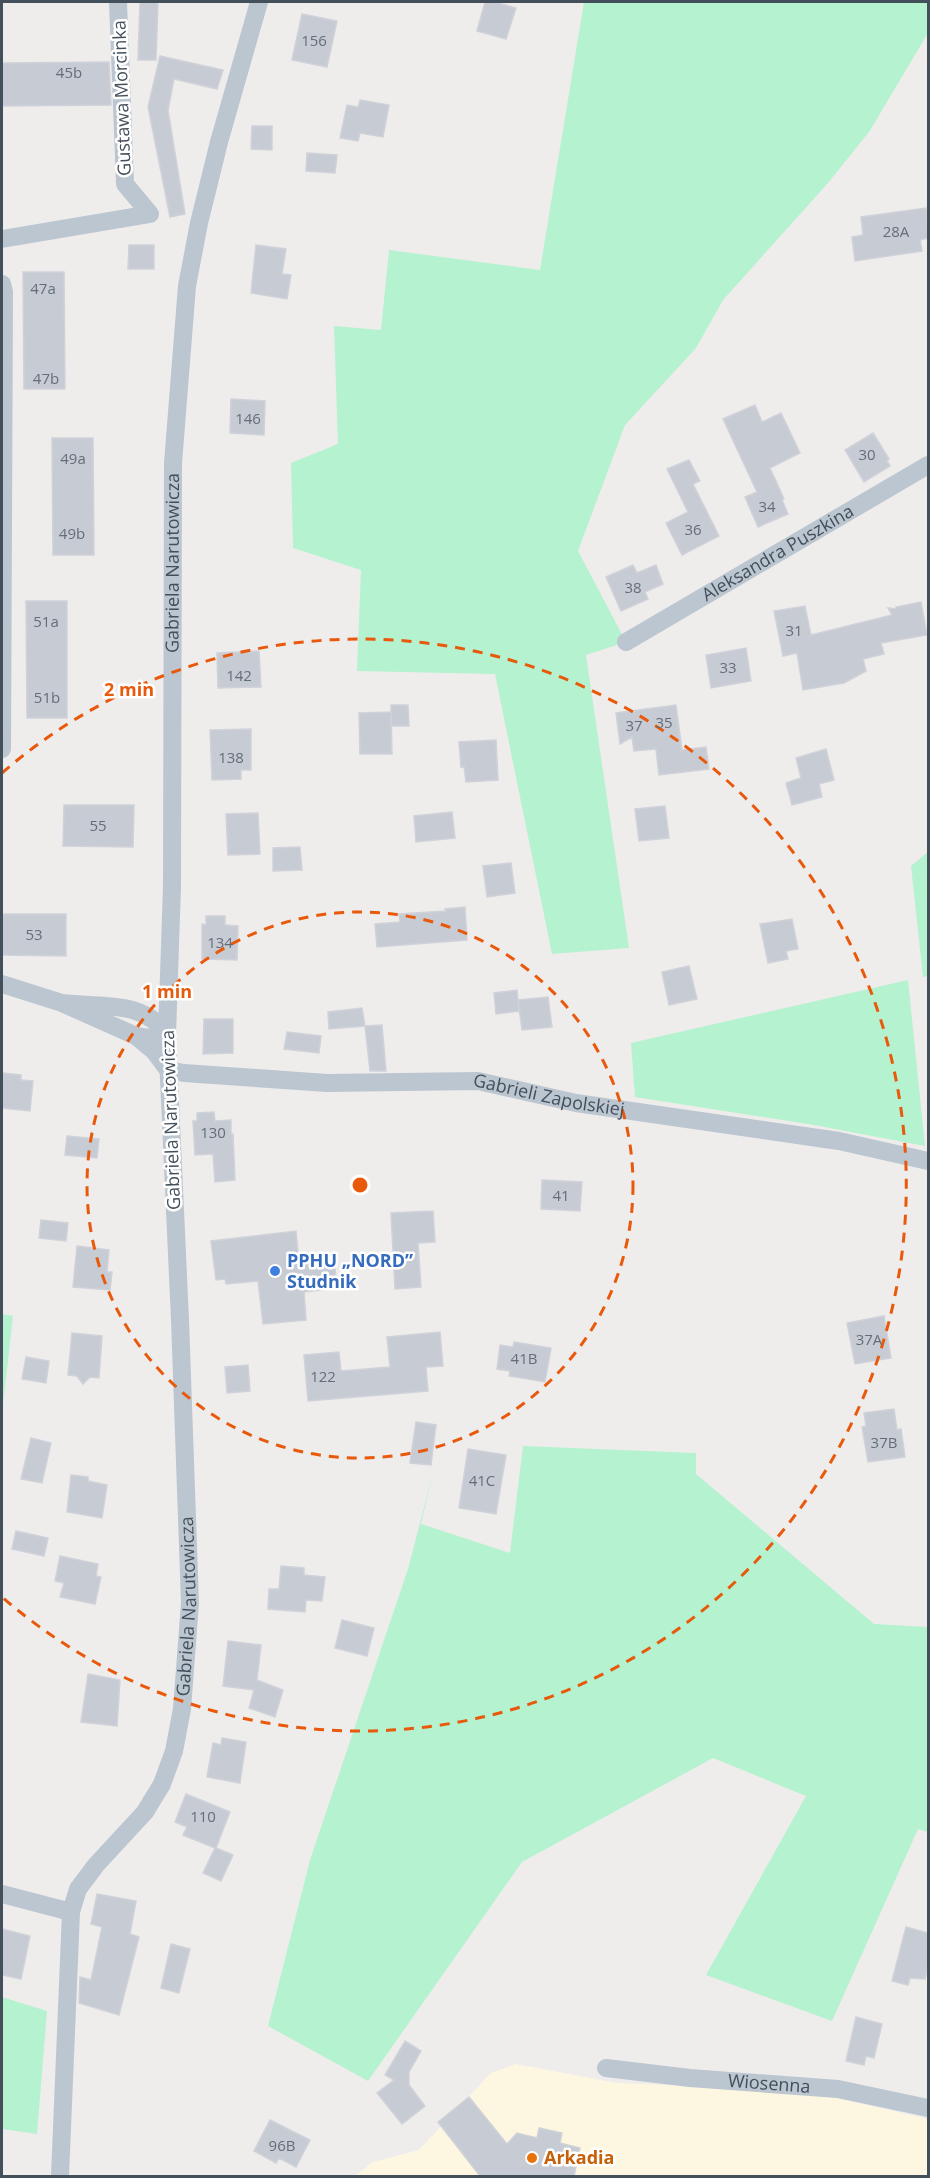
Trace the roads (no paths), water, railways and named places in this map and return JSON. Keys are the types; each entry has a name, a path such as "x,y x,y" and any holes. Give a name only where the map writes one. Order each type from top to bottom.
{"street":[{"name":"Gustawa Morcinka","path":"2,239 150,214 125,184 118,2"},
{"name":"Gabriela Narutowicza","path":"60,2176 71,1912 78,1889 96,1865 145,1812 162,1784 174,1751 182,1709 190,1603 167,1035 172,862 173,463 187,286 199,223 219,142 259,2"},
{"path":"2,284 4,304 2,748"},
{"name":"Aleksandra Puszkina","path":"626,642 928,465"},
{"path":"2,984 62,1003 136,1036 148,1038 167,1035 154,1018 129,1008 62,1003"},
{"path":"129,1008 154,999 169,985"},
{"path":"136,1036 154,1051 168,1070"},
{"name":"Gabrieli Zapolskiej","path":"168,1070 270,1081 327,1083 478,1081 576,1103 839,1141 928,1161"},
{"path":"2,1894 71,1912"},
{"name":"Wiosenna","path":"606,2068 690,2078 838,2089 928,2108"}],"place":[{"name":"PPHU „NORD” Studnik","path":"275,1271"},
{"name":"Arkadia","path":"532,2158"}]}
